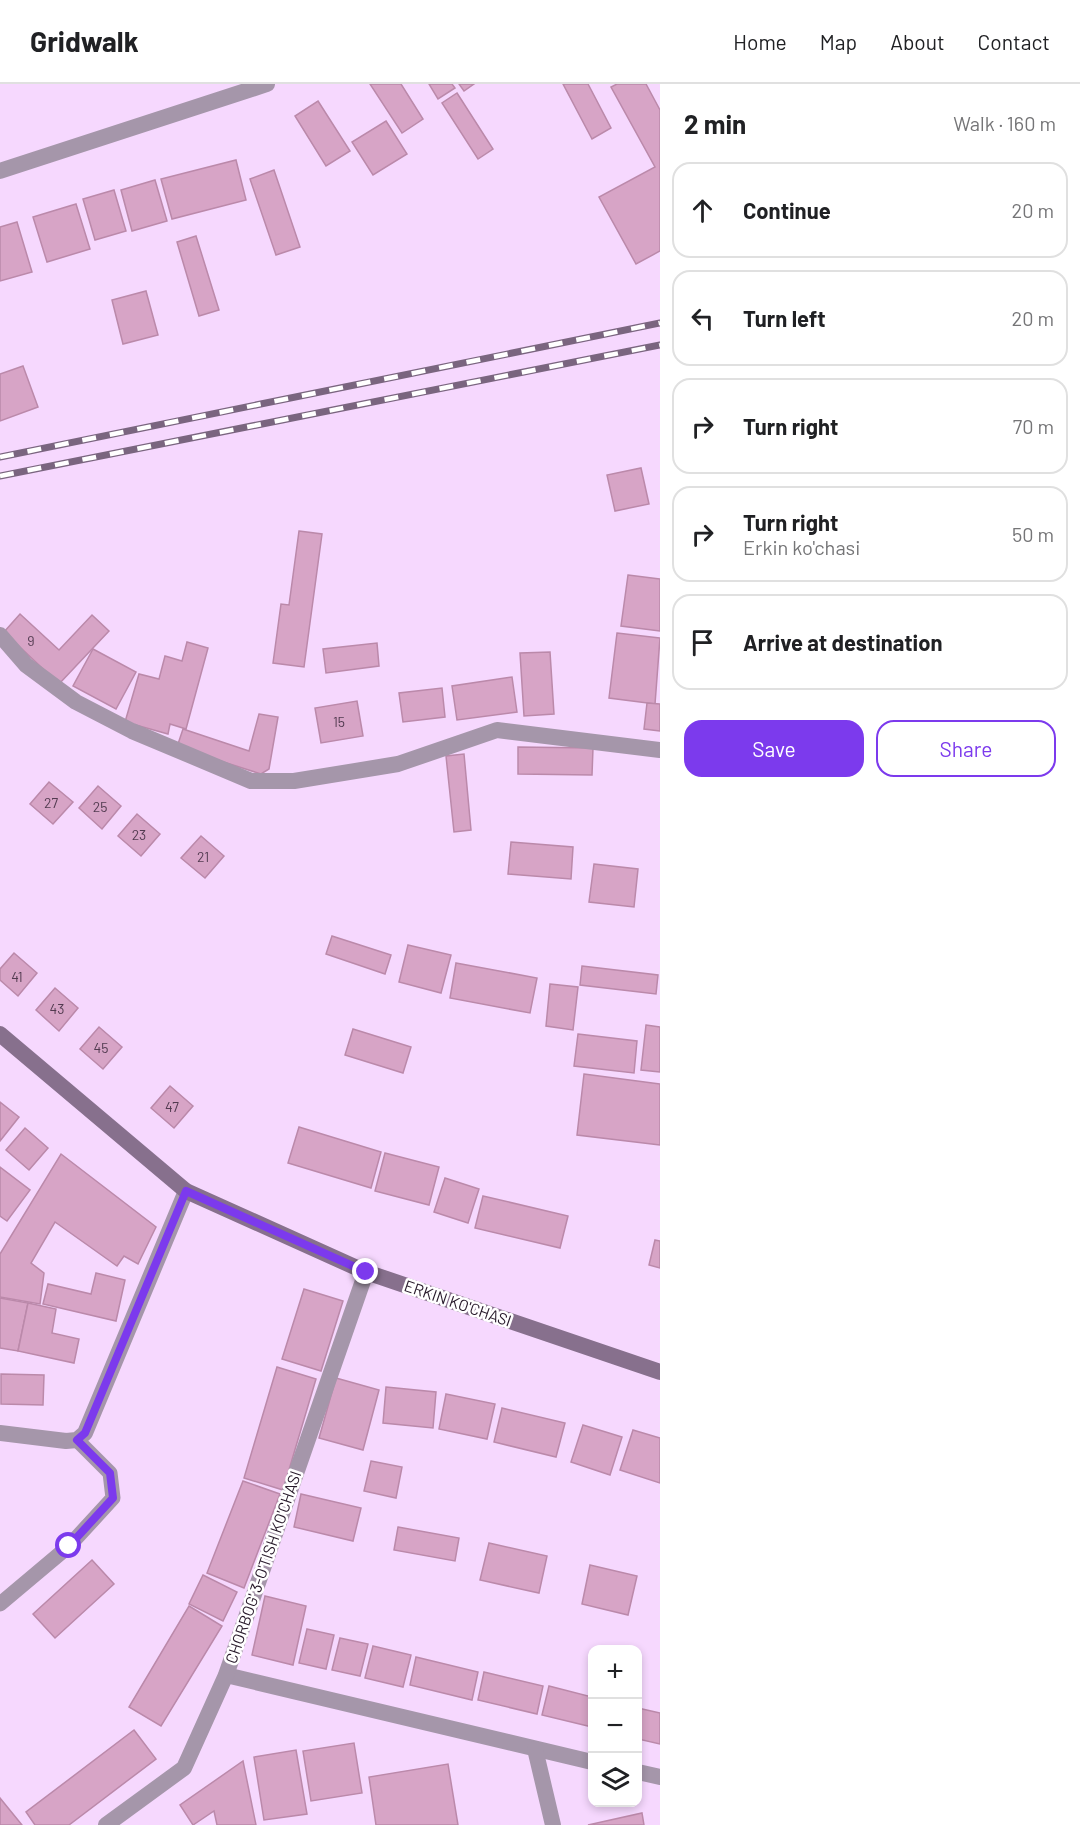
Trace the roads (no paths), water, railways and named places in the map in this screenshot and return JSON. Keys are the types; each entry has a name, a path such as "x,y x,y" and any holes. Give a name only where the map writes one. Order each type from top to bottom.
{"main road":[{"name":"ERKIN KO'CHASI","path":"0,1034 186,1191 366,1272 660,1372"}],"street":[{"path":"0,171 267,84"},
{"path":"0,635 26,664 76,702 132,731 251,781 294,781 398,764 497,730 660,750"},
{"path":"0,1432 66,1441 77,1440 85,1433 186,1191"},
{"name":"CHORBOG' 3-O'TISH KO'CHASI","path":"106,1825 184,1768 226,1675 366,1272"},
{"path":"226,1675 588,1761"},
{"path":"535,1749 553,1825"},
{"path":"642,1773 660,1777"}],"lane":[{"path":"0,1604 69,1546 113,1498 110,1473 77,1440"}],"railway":[{"path":"0,457 660,323"},
{"path":"0,476 660,345"}]}
